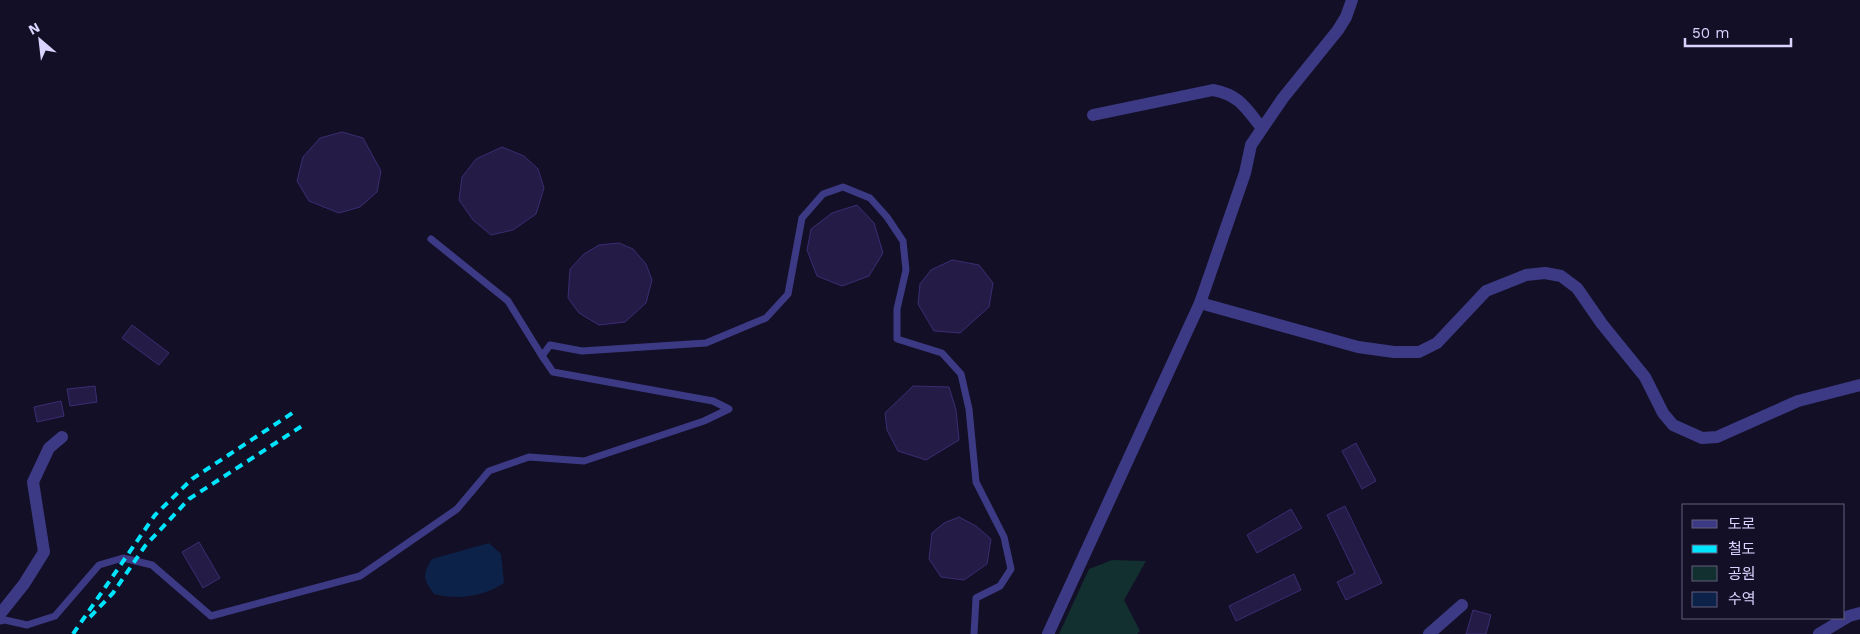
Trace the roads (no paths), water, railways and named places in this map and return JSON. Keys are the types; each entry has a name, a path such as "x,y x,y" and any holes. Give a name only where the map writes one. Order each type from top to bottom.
{"street":[{"path":"1048,634 1200,303 1245,173 1251,145 1261,127 1338,30 1346,17 1352,0"},
{"path":"1093,115 1212,90 1230,93 1242,103 1261,127"},
{"path":"1200,303 1358,347 1394,352 1419,352 1437,343 1486,291 1526,275 1545,273 1561,276 1577,288 1602,324 1645,377 1664,413 1674,425 1702,438 1717,437 1798,401 1860,386"},
{"path":"0,614 24,584 44,552 33,482 49,448 62,437"},
{"path":"1429,634 1462,605"},
{"path":"1845,618 1860,613"},
{"path":"1819,634 1844,619"}],"lane":[{"path":"542,356 550,345 582,351 706,343 766,318 788,294 802,218 824,194 843,187 870,198 887,217 903,241 906,270 897,309 897,339 942,353 961,374 969,409 976,482 1004,537 1011,569 1000,586 976,598 974,634"},
{"path":"0,621 5,620 27,625 55,616 99,565 123,558 152,565 211,616 360,576 457,509 489,471 529,457 584,461 704,421 729,408 713,401 553,372 508,301 432,239"}],"water":[{"path":"489,543 501,554 504,583 496,588 470,596 452,597 434,594 425,577 432,559"}],"railway":[{"path":"73,634 155,515 192,479 297,410"},
{"path":"90,617 113,593 145,546 189,499 305,424"}]}
